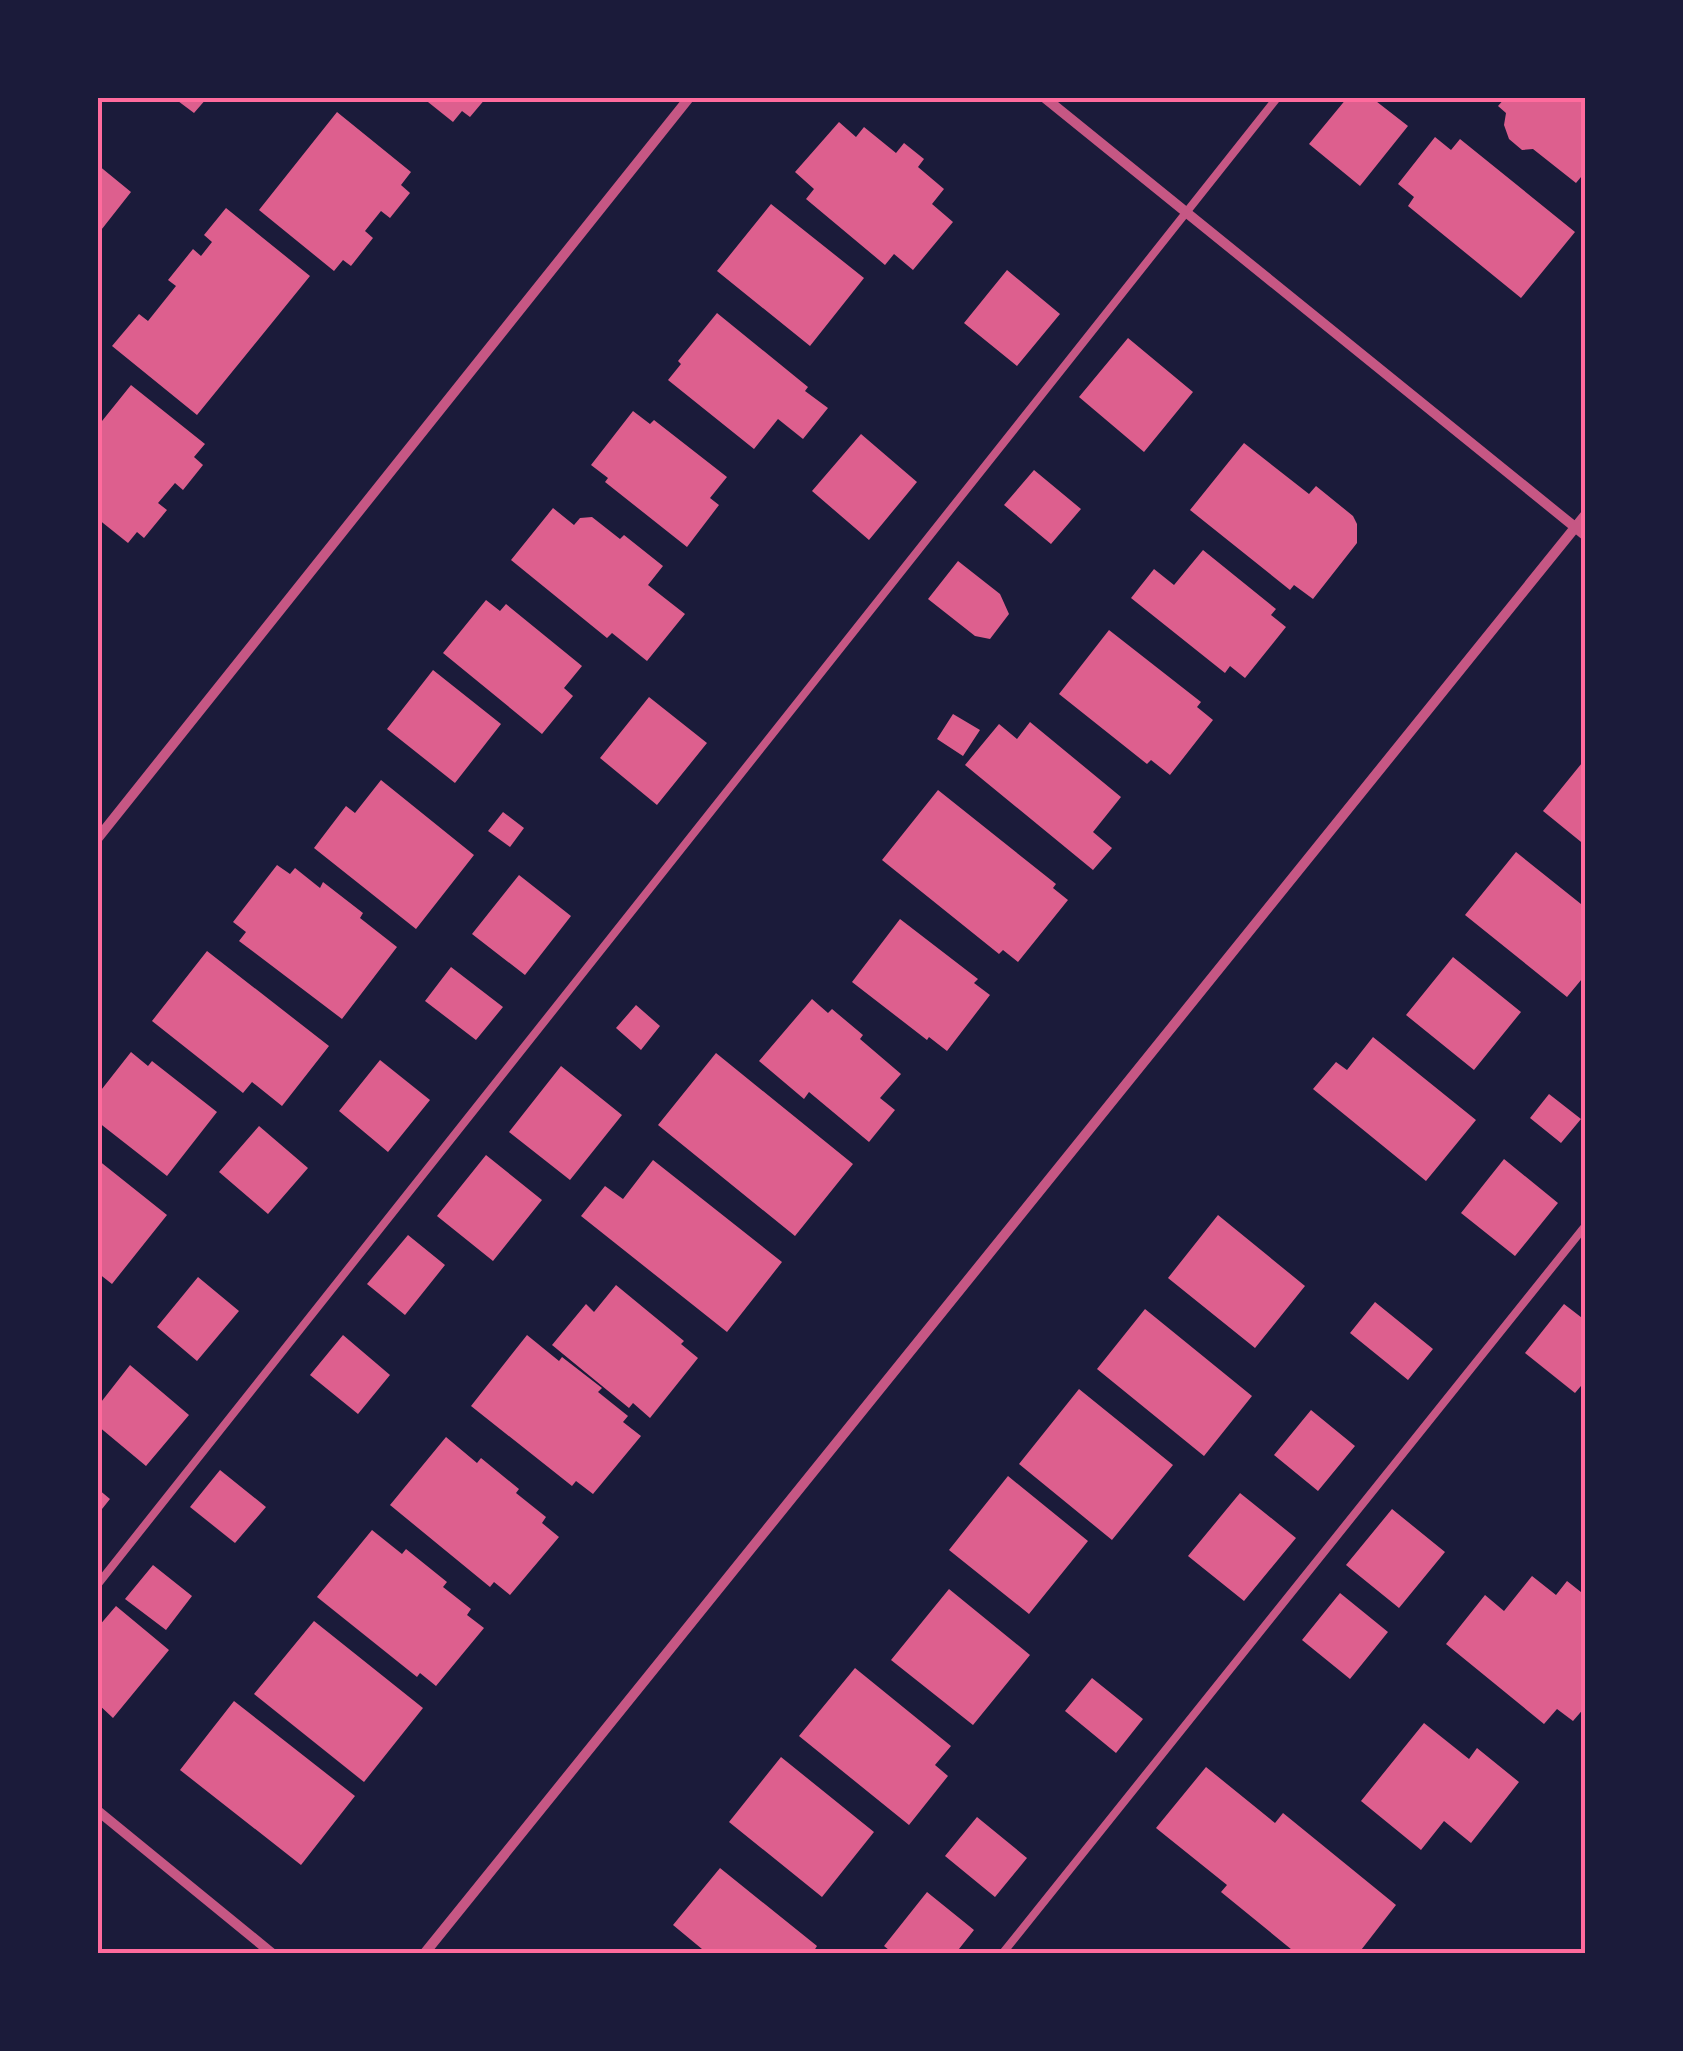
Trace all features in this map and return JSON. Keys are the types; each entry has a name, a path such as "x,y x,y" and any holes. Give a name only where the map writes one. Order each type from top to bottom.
{"street":[{"path":"98,838 689,98"},
{"path":"1045,98 1586,536"},
{"path":"424,1954 1586,514"},
{"path":"98,1812 273,1954"}],"lane":[{"path":"98,1584 1278,98"},
{"path":"1002,1954 1586,1226"}],"building":[{"path":"174,98 207,98 194,113"},
{"path":"423,98 486,98 470,117 462,111 453,122"},
{"path":"1347,98 1372,98 1408,126 1360,186 1309,144"},
{"path":"1505,98 1586,98 1586,171 1576,183 1533,149 1522,150 1509,139 1504,125 1506,113 1498,106"},
{"path":"337,112 411,172 401,185 410,193 390,218 381,211 365,231 373,238 351,266 343,260 334,271 259,210"},
{"path":"839,122 856,137 864,127 896,153 904,143 924,159 918,167 944,189 932,204 953,222 913,270 894,254 885,265 806,199 814,189 795,172"},
{"path":"1435,137 1451,150 1460,139 1575,232 1521,298 1408,206 1414,197 1398,184"},
{"path":"98,165 131,192 98,234"},
{"path":"771,204 864,278 810,346 717,271"},
{"path":"226,208 310,276 197,415 112,346 139,314 148,321 176,286 168,280 193,249 201,256 212,242 204,235"},
{"path":"1007,270 1060,314 1017,366 964,323"},
{"path":"717,313 828,408 803,439 778,419 754,449 668,380 681,364 678,361"},
{"path":"1128,338 1193,392 1144,452 1079,397"},
{"path":"131,385 205,444 194,457 203,465 183,490 175,483 158,503 167,510 144,538 137,532 128,543 98,519 98,426"},
{"path":"633,411 650,424 654,420 727,477 710,498 719,505 687,547 605,482 608,478 591,465"},
{"path":"861,434 917,482 869,540 812,491"},
{"path":"1244,443 1309,494 1316,486 1353,516 1357,524 1357,543 1313,599 1294,585 1290,590 1190,510"},
{"path":"1034,470 1081,509 1051,544 1004,505"},
{"path":"553,508 574,525 580,518 592,517 620,539 624,535 663,566 648,585 685,614 647,661 612,633 607,638 511,560"},
{"path":"1203,550 1276,609 1271,615 1286,627 1245,678 1230,666 1225,673 1131,598 1154,569 1174,585"},
{"path":"958,561 1000,594 1009,614 990,639 975,636 928,599"},
{"path":"486,600 500,611 506,604 582,666 564,688 573,696 542,734 443,653"},
{"path":"1109,630 1201,702 1197,707 1213,720 1170,775 1151,760 1147,764 1059,694"},
{"path":"433,670 501,724 455,783 387,729"},
{"path":"649,697 707,743 657,805 600,758"},
{"path":"953,714 980,730 963,756 937,739"},
{"path":"1030,722 1121,797 1093,832 1112,848 1093,870 965,765 999,724 1017,739"},
{"path":"1586,758 1586,846 1543,811"},
{"path":"381,780 474,855 416,929 314,848 346,806 355,813"},
{"path":"938,790 1056,884 1053,888 1068,900 1018,962 1003,950 999,954 882,860"},
{"path":"503,812 524,828 510,847 488,831"},
{"path":"1516,852 1586,908 1586,974 1567,997 1465,915"},
{"path":"277,865 290,874 295,868 320,888 323,882 363,913 360,918 397,947 342,1019 239,941 246,932 233,922"},
{"path":"519,875 571,916 525,975 472,934"},
{"path":"900,919 978,979 974,983 990,995 947,1051 852,982"},
{"path":"207,951 329,1046 282,1106 252,1082 243,1093 152,1021"},
{"path":"1453,957 1521,1012 1474,1070 1406,1015"},
{"path":"451,967 503,1007 476,1040 425,1001"},
{"path":"812,999 828,1013 832,1009 863,1035 860,1039 901,1074 880,1098 895,1110 869,1142 809,1092 804,1099 759,1061"},
{"path":"636,1005 660,1026 641,1050 616,1028"},
{"path":"1373,1037 1476,1120 1426,1181 1313,1089 1336,1062 1347,1070"},
{"path":"131,1052 148,1066 152,1061 217,1112 167,1176 98,1122 98,1094"},
{"path":"716,1053 853,1164 795,1236 658,1125"},
{"path":"380,1060 430,1100 388,1152 339,1111"},
{"path":"561,1066 622,1115 570,1180 509,1132"},
{"path":"1549,1094 1581,1119 1561,1143 1530,1118"},
{"path":"259,1126 308,1168 268,1214 219,1172"},
{"path":"486,1155 542,1200 493,1261 437,1216"},
{"path":"1504,1159 1558,1203 1515,1256 1461,1213"},
{"path":"98,1160 167,1215 112,1284 98,1273"},
{"path":"653,1160 782,1262 727,1332 581,1216 605,1186 623,1199"},
{"path":"1218,1215 1305,1286 1255,1348 1168,1278"},
{"path":"408,1235 445,1265 405,1315 367,1284"},
{"path":"198,1277 239,1311 197,1361 157,1327"},
{"path":"616,1285 684,1341 681,1344 698,1358 650,1418 633,1403 629,1408 552,1345 586,1304 594,1312"},
{"path":"1375,1302 1433,1349 1408,1380 1350,1333"},
{"path":"1564,1304 1586,1321 1586,1380 1575,1393 1525,1353"},
{"path":"1145,1309 1252,1396 1204,1456 1097,1369"},
{"path":"343,1335 390,1375 358,1414 310,1375"},
{"path":"527,1335 602,1388 598,1392 628,1416 623,1422 641,1436 593,1494 576,1481 572,1486 471,1406"},
{"path":"130,1365 189,1415 146,1466 98,1426 98,1406"},
{"path":"1079,1389 1173,1465 1112,1540 1019,1464"},
{"path":"1311,1410 1355,1446 1318,1491 1274,1455"},
{"path":"446,1437 477,1463 481,1458 519,1489 516,1493 546,1517 542,1523 559,1537 510,1595 494,1582 490,1587 390,1505"},
{"path":"220,1470 266,1507 235,1543 190,1507"},
{"path":"1008,1476 1088,1541 1029,1614 949,1550"},
{"path":"98,1489 110,1499 98,1514"},
{"path":"1240,1493 1296,1538 1244,1601 1188,1556"},
{"path":"1392,1509 1445,1552 1399,1608 1346,1565"},
{"path":"372,1530 402,1554 406,1549 447,1582 443,1587 471,1609 467,1615 484,1628 436,1686 420,1673 417,1677 317,1597"},
{"path":"153,1565 192,1596 166,1630 125,1599"},
{"path":"1532,1576 1556,1595 1567,1581 1586,1596 1586,1706 1573,1721 1557,1709 1544,1724 1446,1644 1485,1595 1504,1611"},
{"path":"949,1589 1030,1655 973,1725 891,1660"},
{"path":"1340,1593 1388,1632 1350,1679 1302,1640"},
{"path":"116,1606 169,1650 113,1718 98,1704 98,1627"},
{"path":"314,1621 423,1708 364,1782 254,1694"},
{"path":"855,1668 951,1746 935,1765 948,1776 909,1825 799,1736"},
{"path":"1092,1678 1143,1719 1116,1753 1065,1711"},
{"path":"234,1701 355,1796 301,1865 180,1770"},
{"path":"1424,1723 1469,1759 1477,1748 1519,1782 1471,1843 1444,1821 1421,1850 1361,1801"},
{"path":"781,1757 874,1832 822,1897 729,1822"},
{"path":"1206,1767 1275,1823 1283,1813 1396,1905 1358,1954 1297,1954 1221,1892 1227,1885 1156,1828"},
{"path":"977,1817 1027,1858 995,1897 945,1856"},
{"path":"720,1868 817,1946 812,1954 708,1954 673,1925"},
{"path":"927,1892 974,1930 955,1954 894,1954 884,1946"}]}
